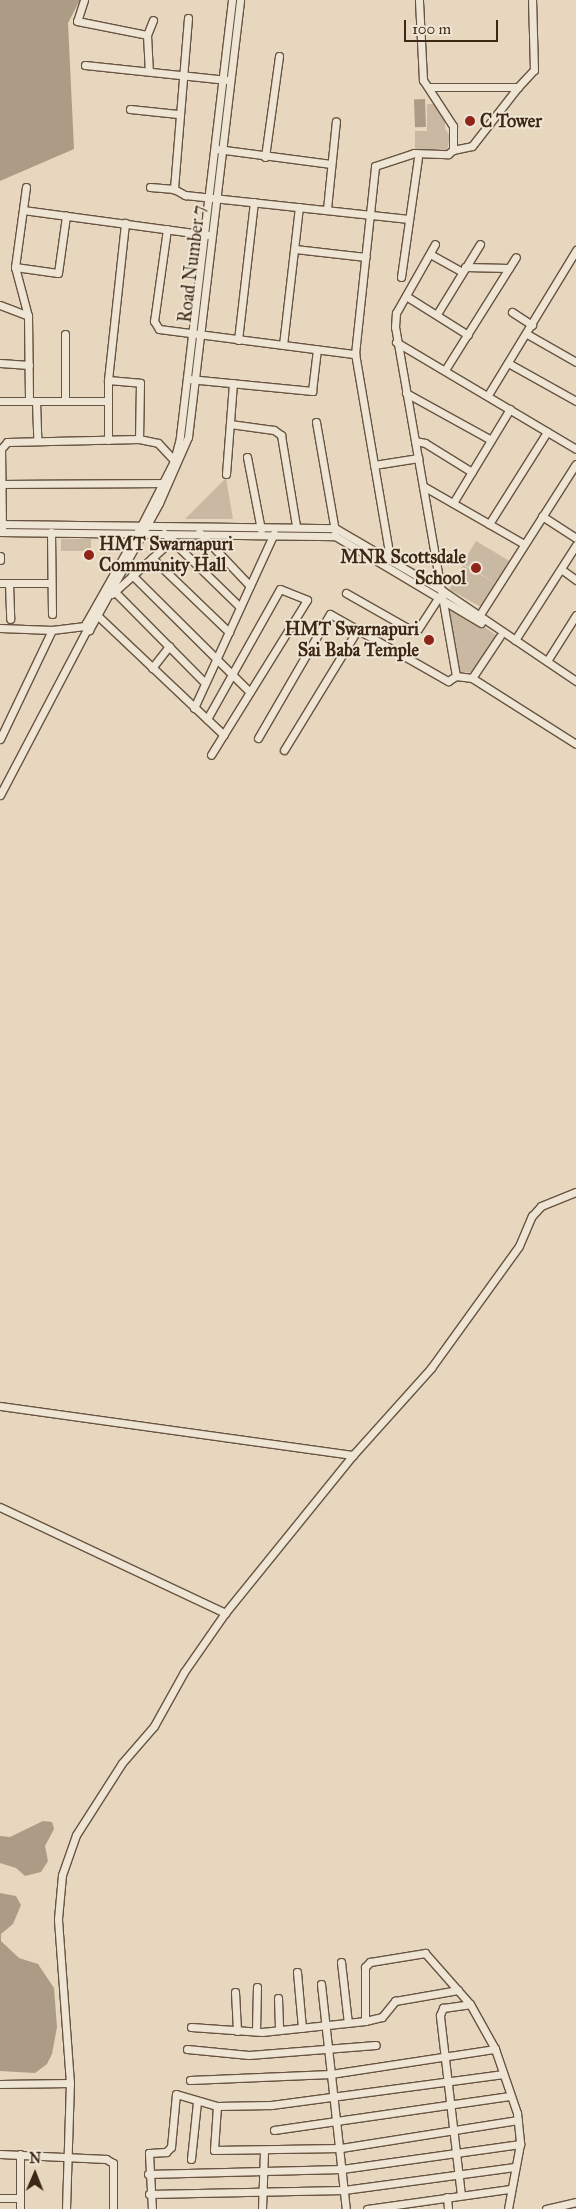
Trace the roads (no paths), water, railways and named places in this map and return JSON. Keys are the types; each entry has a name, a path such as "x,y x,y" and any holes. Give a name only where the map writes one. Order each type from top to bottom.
{"street":[{"path":"84,0 76,21 147,35"},
{"name":"Road Number 7","path":"140,532 188,437 190,379 231,35 232,0"},
{"name":"Road Number 7","path":"231,35 240,0"},
{"path":"419,0 424,80 453,126 453,150"},
{"path":"390,558 355,354 372,214 375,166 414,153 448,154 453,150 472,146 518,86 534,70 532,0"},
{"path":"174,189 178,114 188,18"},
{"path":"149,71 147,35 153,20"},
{"path":"265,157 279,56"},
{"path":"84,65 226,80"},
{"path":"429,86 518,86"},
{"path":"130,109 178,114"},
{"path":"327,209 336,121"},
{"path":"218,149 265,157 331,164"},
{"path":"402,276 418,158"},
{"path":"26,187 15,267 28,316 29,365 37,439"},
{"path":"150,187 174,189 185,195 409,219"},
{"path":"238,340 254,202"},
{"path":"282,345 299,207"},
{"path":"23,210 208,235"},
{"path":"15,267 58,273 66,216"},
{"path":"108,440 108,380 125,223"},
{"path":"167,229 154,324 159,329 355,354"},
{"path":"435,244 396,313 396,342 456,676"},
{"path":"437,314 480,244"},
{"path":"295,249 366,257"},
{"path":"488,395 527,334 576,250"},
{"path":"430,254 464,270 509,268"},
{"path":"445,370 516,257"},
{"path":"406,296 468,335"},
{"path":"0,305 28,316"},
{"path":"512,312 532,325"},
{"path":"65,334 65,401"},
{"path":"527,334 576,362"},
{"path":"396,342 576,449"},
{"path":"190,379 312,391 317,349"},
{"path":"0,362 29,365"},
{"path":"508,362 576,401"},
{"path":"108,380 140,383 139,439"},
{"path":"226,474 234,382"},
{"path":"406,393 491,440"},
{"path":"0,401 107,402"},
{"path":"453,503 510,409"},
{"path":"316,422 335,536"},
{"path":"230,424 274,430 281,435 296,526"},
{"path":"489,524 547,432"},
{"path":"1,528 2,445 37,439 139,439 158,443 176,462"},
{"path":"415,441 425,443 472,472"},
{"path":"247,457 261,530"},
{"path":"374,465 418,458"},
{"path":"479,616 576,464"},
{"path":"2,484 166,483"},
{"path":"423,486 524,544"},
{"path":"542,516 576,538"},
{"path":"1,528 145,524 261,530 274,534 335,536 479,616 547,661 576,683"},
{"path":"1,528 52,532 164,533 261,530 296,526 335,528 390,558 500,636 576,683"},
{"path":"52,532 52,614"},
{"path":"0,637 2,628 52,630 93,627 112,594 140,532"},
{"path":"0,795 86,627 140,532"},
{"path":"199,532 250,586"},
{"path":"164,533 240,607"},
{"path":"194,708 274,534"},
{"path":"112,594 172,540"},
{"path":"515,640 576,545"},
{"path":"152,558 229,632"},
{"path":"561,569 576,580"},
{"path":"132,575 250,692"},
{"path":"0,583 51,583"},
{"path":"9,583 10,619"},
{"path":"207,719 280,590 307,600 211,755"},
{"path":"346,593 413,631 418,629 442,596"},
{"path":"112,594 169,646 206,684"},
{"path":"258,738 330,614 448,681 456,676 472,678 576,744"},
{"path":"98,616 224,735"},
{"path":"547,661 575,620"},
{"path":"284,750 358,629"},
{"path":"0,738 52,630"},
{"path":"472,678 500,636"},
{"path":"152,668 169,646"},
{"path":"66,2209 70,2156 70,2083 58,1919 62,1874 76,1834 95,1801 154,1726 184,1672 225,1613 353,1455 431,1368 519,1246 532,1216 541,1206 576,1192"},
{"path":"0,1406 353,1455"},
{"path":"0,1507 225,1613"},
{"path":"365,2021 365,1968 378,1957 425,1953 470,2004 495,2049 518,2120 520,2144 509,2189 508,2209"},
{"path":"342,1962 348,2022"},
{"path":"297,1972 302,2028"},
{"path":"321,1984 323,2026 341,2148 346,2209"},
{"path":"256,2032 257,1987"},
{"path":"191,2027 256,2032 365,2021 382,2017 395,2001 458,1990"},
{"path":"235,1992 237,2031"},
{"path":"278,1998 279,2030"},
{"path":"461,2195 441,2010 470,2004"},
{"path":"187,2049 249,2056 328,2051 376,2045"},
{"path":"190,2080 331,2074 495,2049"},
{"path":"152,2209 148,2174 151,2150 166,2152 171,2147 176,2094 197,2102 217,2106 271,2105 502,2074"},
{"path":"0,2084 70,2083"},
{"path":"274,2130 337,2123 510,2096"},
{"path":"191,2159 197,2102"},
{"path":"217,2106 214,2150 264,2152 341,2148 518,2120"},
{"path":"148,2174 342,2169 520,2144"},
{"path":"262,2209 264,2152"},
{"path":"0,2154 70,2156 113,2163 113,2209"},
{"path":"20,2154 20,2209"},
{"path":"149,2194 263,2194 344,2190 514,2168"},
{"path":"367,2209 509,2189"},
{"path":"0,2198 20,2198"},
{"path":"447,2198 448,2209"},
{"path":"546,2209 576,2202"}],"place":[{"name":"C Tower","path":"470,121"},
{"name":"HMT Swarnapuri Community Hall","path":"89,555"},
{"name":"MNR Scottsdale School","path":"476,568"},
{"name":"HMT Swarnapuri Sai Baba Temple","path":"429,640"}]}
